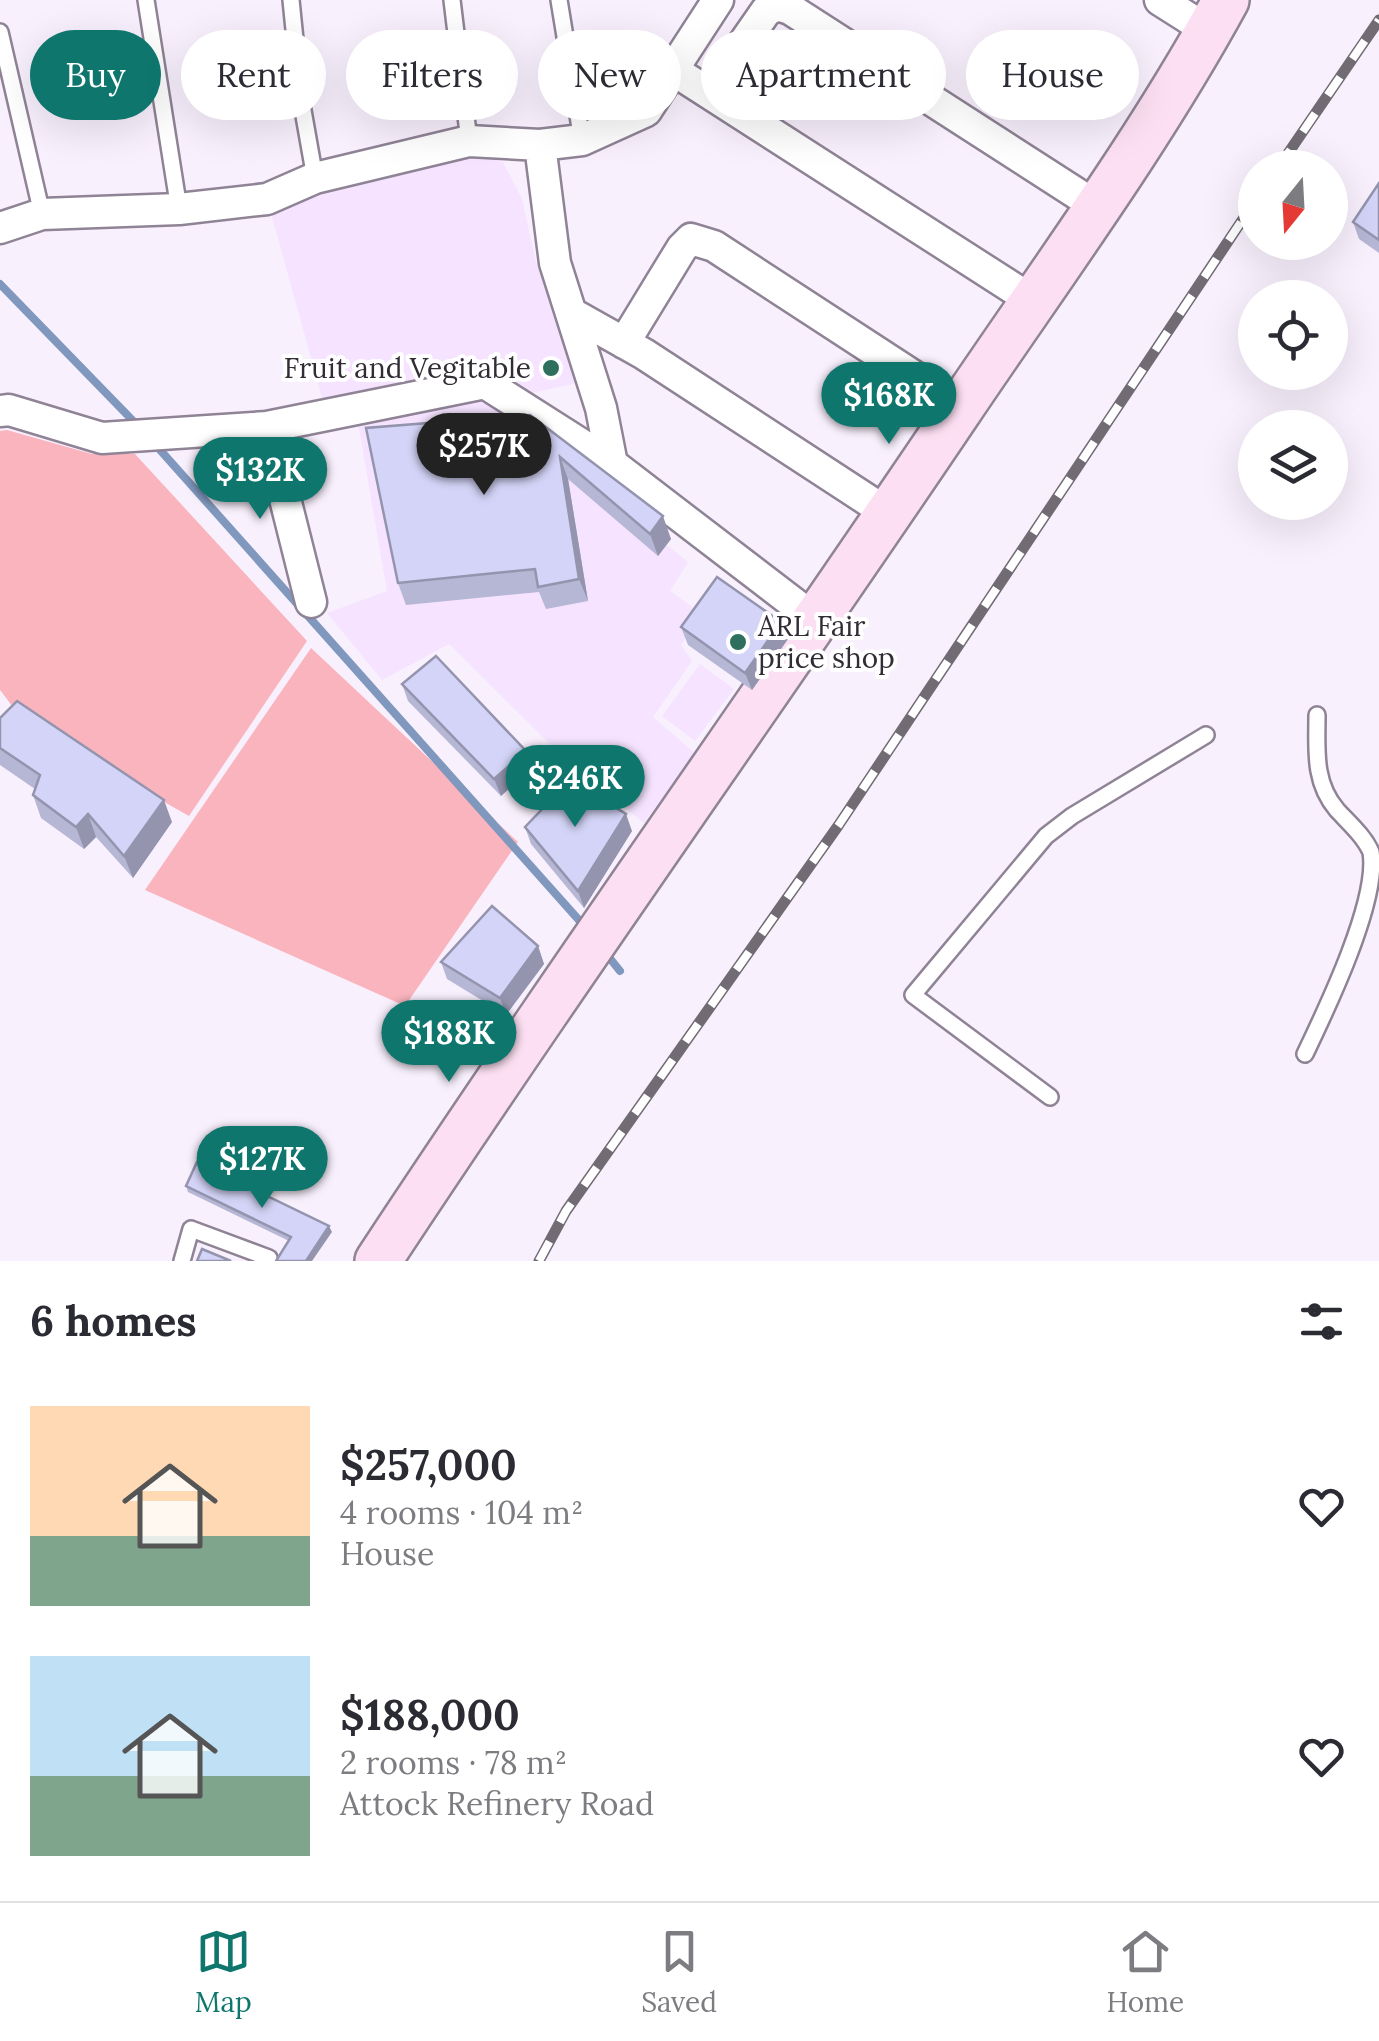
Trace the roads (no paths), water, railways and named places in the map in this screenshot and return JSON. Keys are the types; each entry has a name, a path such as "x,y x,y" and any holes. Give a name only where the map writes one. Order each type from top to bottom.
{"street":[{"path":"681,58 718,0"},
{"path":"378,1261 1162,110 1218,15 1160,0"},
{"path":"752,30 766,11 776,5 790,9 823,30"},
{"path":"946,109 1096,206"},
{"path":"0,228 42,214 180,209 267,199 314,178 469,141 540,145 582,140 626,120"},
{"path":"752,120 1033,301"},
{"path":"540,145 555,262 601,408 612,464"},
{"path":"624,343 682,248 692,239 714,246 961,407"},
{"path":"571,313 889,514"},
{"path":"0,411 9,410 102,438 267,426 486,383 612,464 817,621"},
{"path":"267,426 311,602"}],"lane":[{"path":"146,0 180,209"},
{"path":"291,0 314,178"},
{"path":"452,0 469,141"},
{"path":"560,0 582,140"},
{"path":"0,32 42,214"},
{"path":"1305,1054 1369,920 1375,886 1372,854 1333,805 1317,774 1317,715"},
{"path":"1050,1098 913,995 1046,836 1072,816 1206,735"},
{"path":"182,1261 191,1228 268,1258 267,1261"}],"waterway":[{"path":"0,284 140,428"},
{"path":"153,442 586,928"},
{"path":"604,951 620,971"}],"railway":[{"path":"1290,150 1379,20"},
{"path":"539,1261 566,1211 838,826 1238,226"}],"place":[{"name":"Fruit and Vegitable","path":"551,368"},
{"name":"ARL Fair price shop","path":"738,642"}]}
